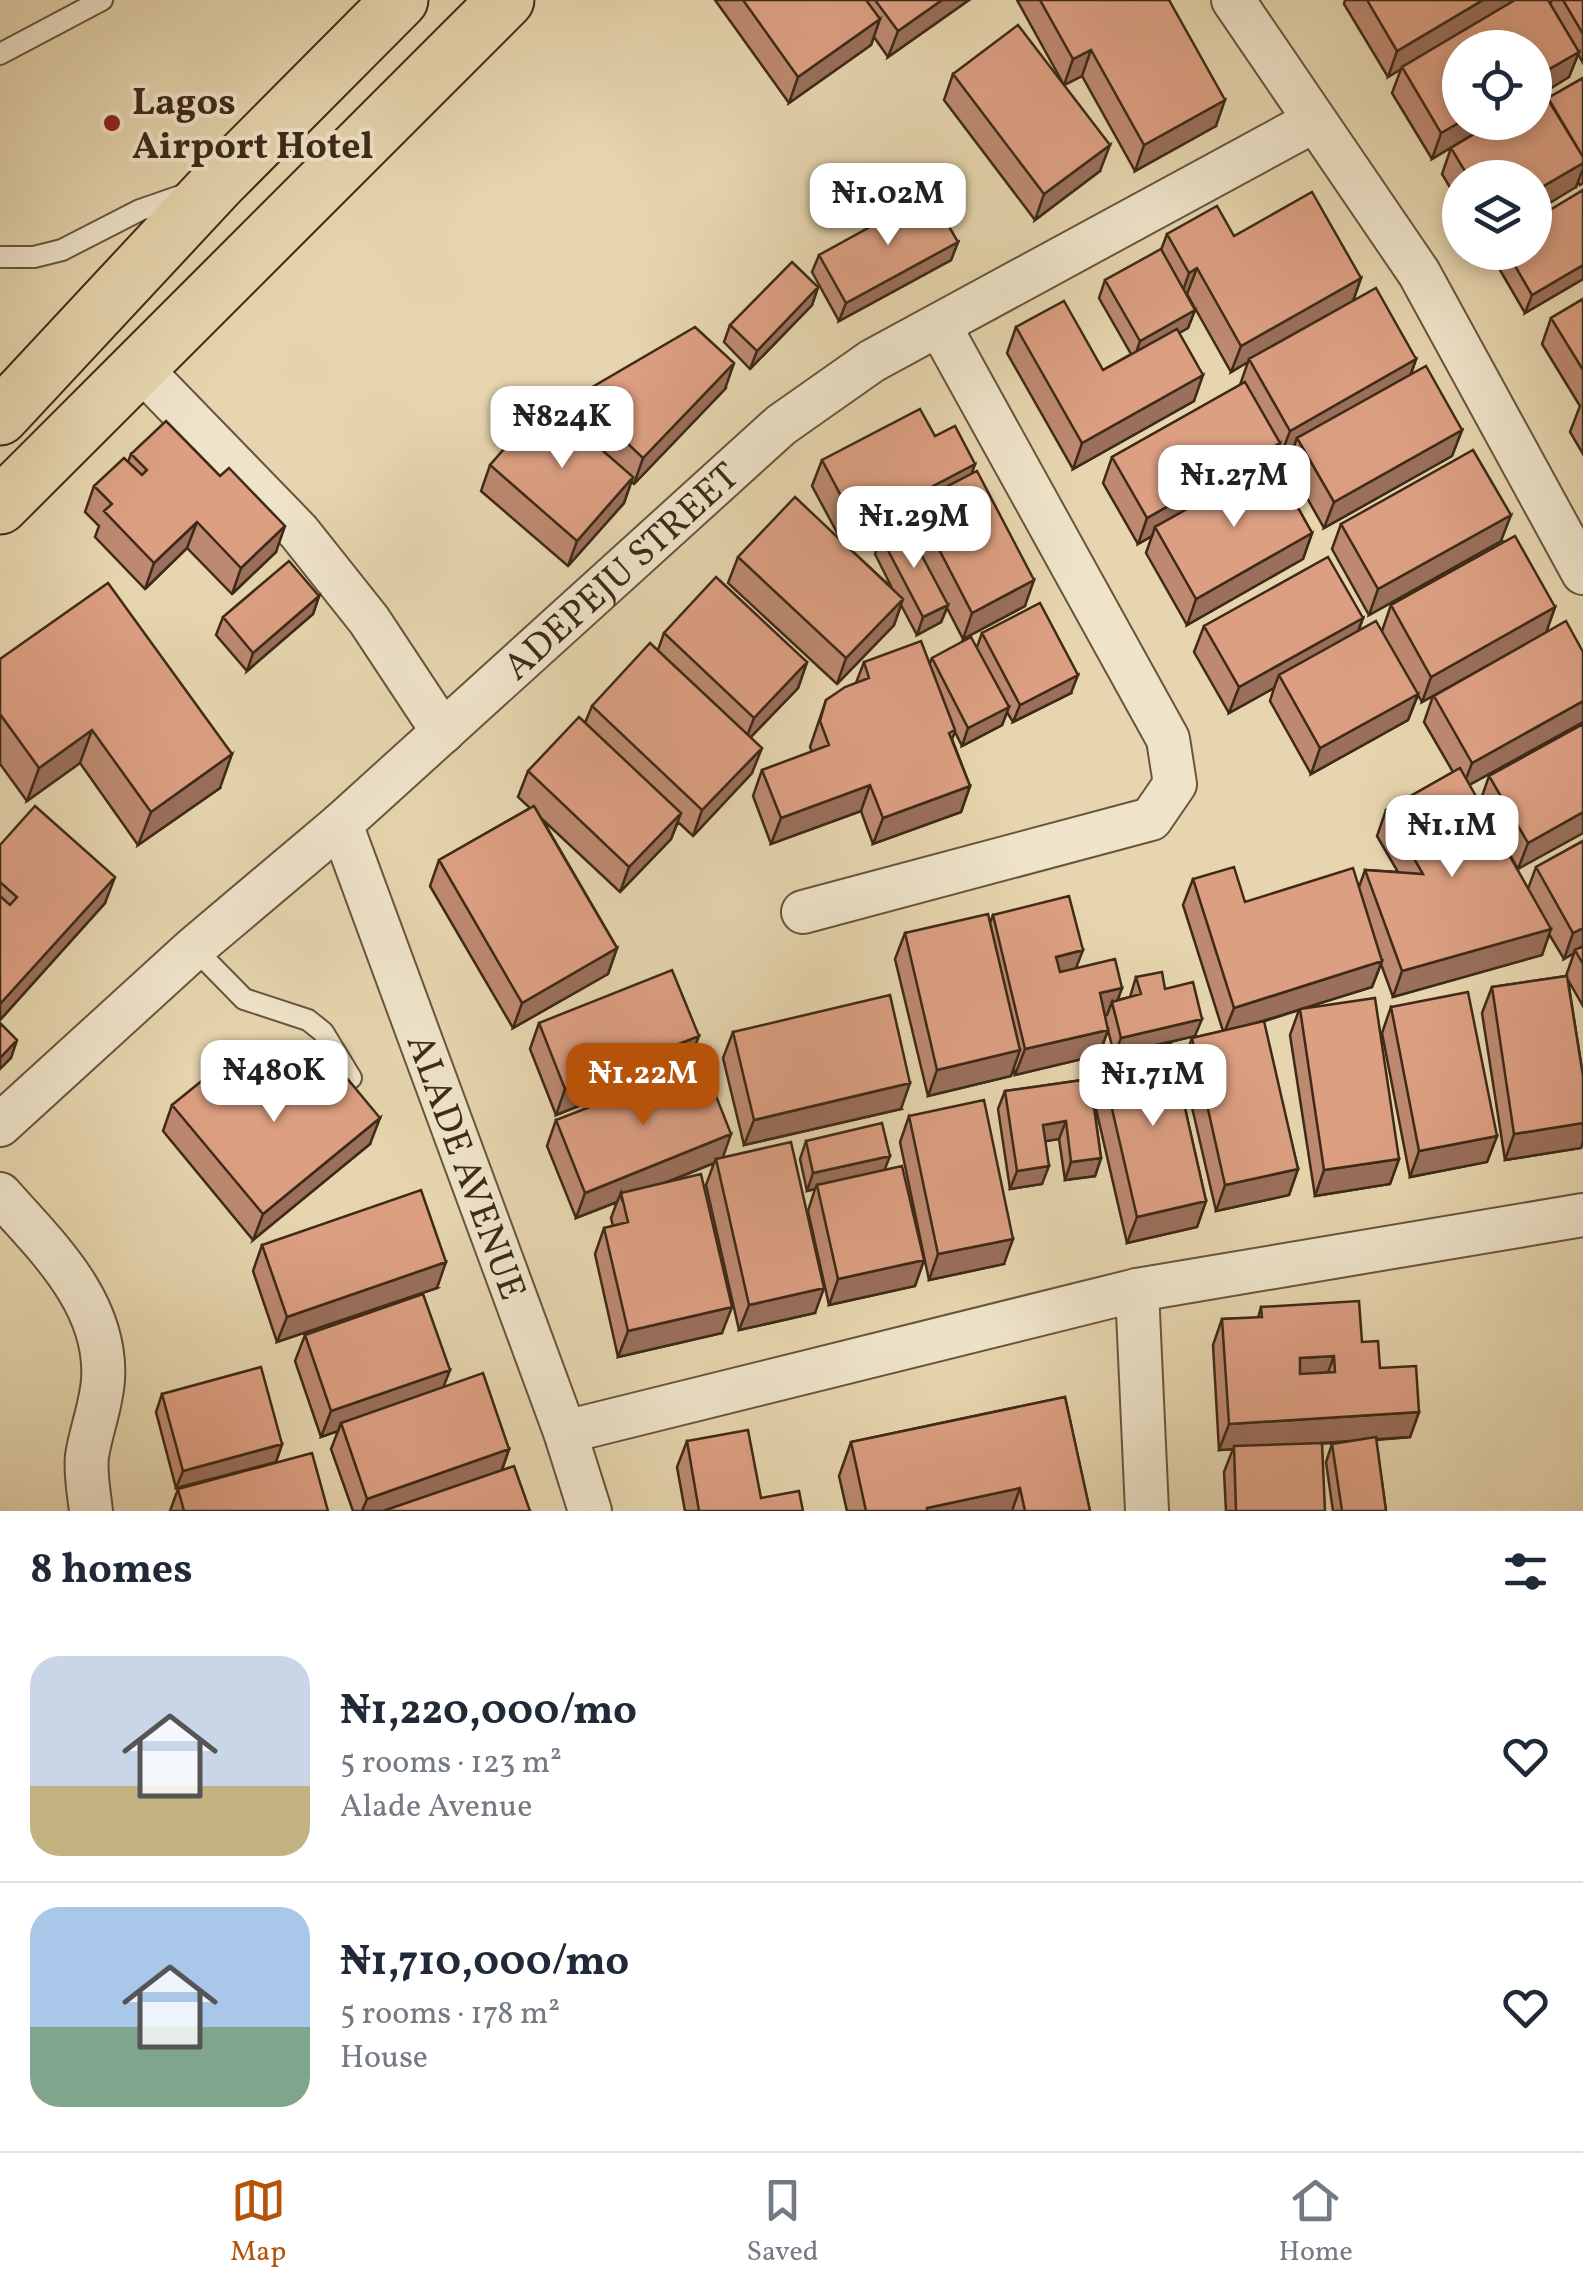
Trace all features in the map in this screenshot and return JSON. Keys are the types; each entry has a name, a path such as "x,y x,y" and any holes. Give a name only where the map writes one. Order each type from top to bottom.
{"main road":[{"path":"0,416 219,182 400,0"},
{"path":"0,506 506,0"}],"street":[{"path":"1232,0 1419,273 1583,573"},
{"name":"ADEPEJU STREET","path":"0,1125 194,948 341,824 780,425 872,361 1314,121"},
{"path":"802,912 1150,819 1175,784 1168,739 939,326"},
{"path":"139,367 299,532 369,620 443,732"},
{"name":"ALADE AVENUE","path":"341,824 565,1432 590,1511"},
{"path":"0,1194 71,1275 88,1304 104,1375 100,1411 87,1458 91,1511"},
{"path":"565,1432 1137,1290 1583,1215"},
{"path":"1137,1290 1147,1511"}],"lane":[{"path":"0,54 102,0"},
{"path":"0,257 34,257 62,250 140,210 219,182"},
{"path":"194,948 244,999 308,1020 323,1032 351,1078"}],"building":[{"path":"743,0 866,0 880,19 798,77"},
{"path":"875,0 942,0 898,31"},
{"path":"1040,0 1169,0 1225,100 1144,145 1091,50 1073,59"},
{"path":"1367,0 1483,0 1397,51"},
{"path":"1515,0 1548,0 1579,52 1552,67 1552,30 1464,30"},
{"path":"1563,0 1583,0 1583,34"},
{"path":"1018,25 1110,145 1044,194 953,74"},
{"path":"1442,43 1442,132 1441,133 1402,67"},
{"path":"1583,78 1583,157 1552,105 1552,96"},
{"path":"1552,106 1583,163 1552,181 1552,160 1458,160 1451,148 1464,140 1552,140"},
{"path":"1583,190 1583,265 1532,295 1517,270 1552,270 1552,209"},
{"path":"1312,192 1361,278 1241,346 1197,268 1189,273 1167,234 1217,206 1234,236"},
{"path":"930,194 958,242 846,303 819,255"},
{"path":"1161,249 1195,310 1140,341 1105,280"},
{"path":"792,262 818,287 757,351 730,325"},
{"path":"1376,288 1416,359 1290,431 1249,359"},
{"path":"1583,299 1583,370 1551,318"},
{"path":"1064,301 1103,370 1177,329 1203,375 1082,443 1016,327"},
{"path":"695,327 734,363 643,458 577,396"},
{"path":"1426,366 1462,430 1334,502 1297,438"},
{"path":"1245,382 1280,443 1147,518 1112,457"},
{"path":"546,401 633,477 577,541 490,465"},
{"path":"920,409 935,436 955,426 975,464 857,526 822,460"},
{"path":"166,421 220,476 229,468 285,526 241,568 197,522 154,563 104,511 112,504 94,486 124,458 142,475 147,470 131,454"},
{"path":"1473,450 1511,515 1378,589 1341,524"},
{"path":"1272,461 1312,533 1196,599 1155,527"},
{"path":"977,471 1034,580 972,613 915,503"},
{"path":"795,497 903,599 846,658 738,557"},
{"path":"905,524 948,605 923,617 881,537"},
{"path":"1515,536 1555,607 1431,677 1391,605"},
{"path":"1328,557 1363,618 1239,687 1204,626"},
{"path":"289,561 319,596 253,653 223,617"},
{"path":"716,577 807,662 754,718 664,633"},
{"path":"108,583 232,754 151,812 92,730 39,768 0,714 0,659"},
{"path":"1040,603 1078,675 1020,705 982,633"},
{"path":"1376,621 1418,694 1320,748 1279,675"},
{"path":"1566,621 1583,652 1583,701 1472,763 1434,696"},
{"path":"971,637 1009,707 968,728 932,658"},
{"path":"921,641 955,730 949,733 970,786 883,818 870,785 781,818 762,770 829,745 820,721 826,700 869,678 864,662"},
{"path":"650,643 762,748 702,810 592,706"},
{"path":"579,717 681,813 629,867 528,771"},
{"path":"1583,724 1583,812 1528,843 1489,776"},
{"path":"1460,768 1551,929 1402,971 1365,870 1423,874 1386,810"},
{"path":"35,806 115,877 0,1004 0,896 10,905 17,897 0,882 0,845"},
{"path":"534,806 617,948 522,1003 439,860"},
{"path":"1583,841 1583,928 1573,933 1536,867"},
{"path":"1234,867 1245,902 1353,868 1382,961 1234,1008 1193,879"},
{"path":"1069,896 1083,950 1056,957 1060,972 1115,959 1122,988 1100,993 1108,1030 1025,1049 993,915"},
{"path":"988,914 1020,1050 937,1070 905,933"},
{"path":"1583,946 1583,964 1575,950"},
{"path":"672,970 699,1036 565,1089 539,1023"},
{"path":"1162,972 1165,989 1193,982 1202,1019 1121,1038 1112,1002 1141,994 1136,977"},
{"path":"1567,976 1583,1076 1583,1123 1514,1134 1492,987"},
{"path":"1468,992 1497,1136 1419,1151 1391,1007"},
{"path":"890,995 910,1083 754,1120 733,1032"},
{"path":"1375,998 1399,1159 1324,1170 1300,1009"},
{"path":"1264,1021 1298,1169 1225,1185 1192,1038"},
{"path":"0,1023 17,1040 0,1058"},
{"path":"1170,1042 1206,1201 1137,1217 1100,1057"},
{"path":"241,1049 282,1099 331,1059 380,1118 263,1214 172,1105"},
{"path":"703,1063 731,1134 585,1193 556,1120"},
{"path":"1090,1079 1101,1158 1071,1162 1066,1121 1043,1125 1049,1166 1017,1171 1005,1091"},
{"path":"984,1100 1013,1239 938,1254 909,1116"},
{"path":"882,1123 890,1156 813,1173 806,1141"},
{"path":"791,1142 824,1288 749,1305 716,1159"},
{"path":"902,1166 924,1260 838,1279 817,1185"},
{"path":"701,1174 732,1307 628,1331 604,1228 628,1222 621,1193"},
{"path":"421,1190 446,1262 287,1317 262,1245"},
{"path":"423,1294 450,1370 331,1411 305,1335"},
{"path":"1359,1301 1362,1342 1378,1341 1380,1368 1416,1366 1419,1412 1229,1424 1222,1319 1262,1317 1261,1307","holes":["1334,1356 1335,1372 1300,1374 1300,1358"]},
{"path":"261,1367 282,1444 183,1471 162,1394"},
{"path":"483,1373 509,1449 367,1499 341,1423"},
{"path":"1065,1397 1090,1511 1025,1511 1020,1488 927,1511 866,1511 851,1442"},
{"path":"748,1430 761,1498 799,1491 803,1511 699,1511 687,1441"},
{"path":"1376,1437 1386,1511 1342,1511 1332,1444"},
{"path":"1322,1443 1325,1511 1236,1511 1234,1446"},
{"path":"312,1453 328,1511 184,1511 178,1489"},
{"path":"514,1466 530,1511 383,1511"}],"place":[{"name":"Lagos Airport Hotel","path":"112,123"}]}
